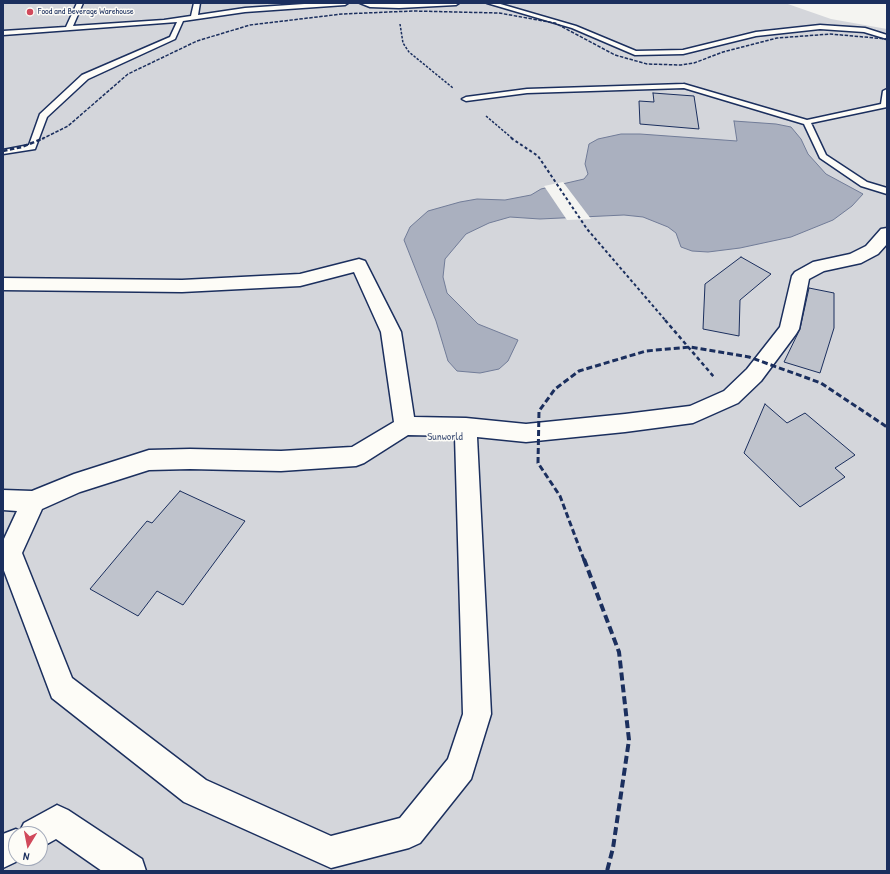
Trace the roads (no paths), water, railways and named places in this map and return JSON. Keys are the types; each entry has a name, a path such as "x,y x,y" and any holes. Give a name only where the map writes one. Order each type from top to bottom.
{"street":[{"path":"3,500 32,502 74,484 150,460 281,461 356,456 405,426 466,427 526,433 625,423 692,414 731,397 754,375 789,329 801,276 819,266 855,259 872,250 887,233"},
{"path":"3,284 182,286 244,283 300,280 359,265 392,332 405,426"},
{"path":"32,502 10,553 62,688 195,791 331,852 409,832 460,768 475,721 477,714 466,427"},
{"path":"48,826 57,821 130,871"}],"lane":[{"path":"69,28 80,3"},
{"path":"194,17 197,3"},
{"path":"3,33 164,22 245,10 345,3"},
{"path":"363,3 370,5 399,6 456,3"},
{"path":"490,3 574,27 635,53 683,52 756,34 820,28 865,30 887,36"},
{"path":"3,152 32,147 43,116 85,77 173,38 181,19"},
{"path":"466,99 527,91 684,86 807,122 884,105 887,91"},
{"path":"807,122 823,156 864,184 887,190"}],"water":[{"path":"734,121 776,124 791,127 801,139 808,154 826,174 863,194 852,206 833,220 791,237 740,248 708,252 692,251 681,247 676,233 668,227 643,217 624,215 540,219 510,217 489,223 466,234 445,259 443,277 447,293 478,324 518,340 508,361 499,369 480,373 457,371 448,361 436,321 404,240 410,227 428,211 477,199 505,200 531,195 541,189 584,179 588,174 585,164 589,144 598,139 621,134 640,134 737,141"}],"railway":[{"path":"44,138 68,126 128,74 197,41 250,25 342,14 413,11 499,13 555,23 615,55 647,64 681,65 694,63 723,52 777,38 830,34 887,39"},
{"path":"3,151 22,147 44,138"},
{"path":"584,560 560,496 538,463 539,411 555,389 579,371 646,351 690,347 749,357 821,383 887,427"},
{"path":"584,559 619,652 629,740 613,848 607,871"}],"place":[{"name":"Food and Beverage Warehouse","path":"30,12"}],"park label":[{"name":"Sunworld","path":"445,437"}]}
